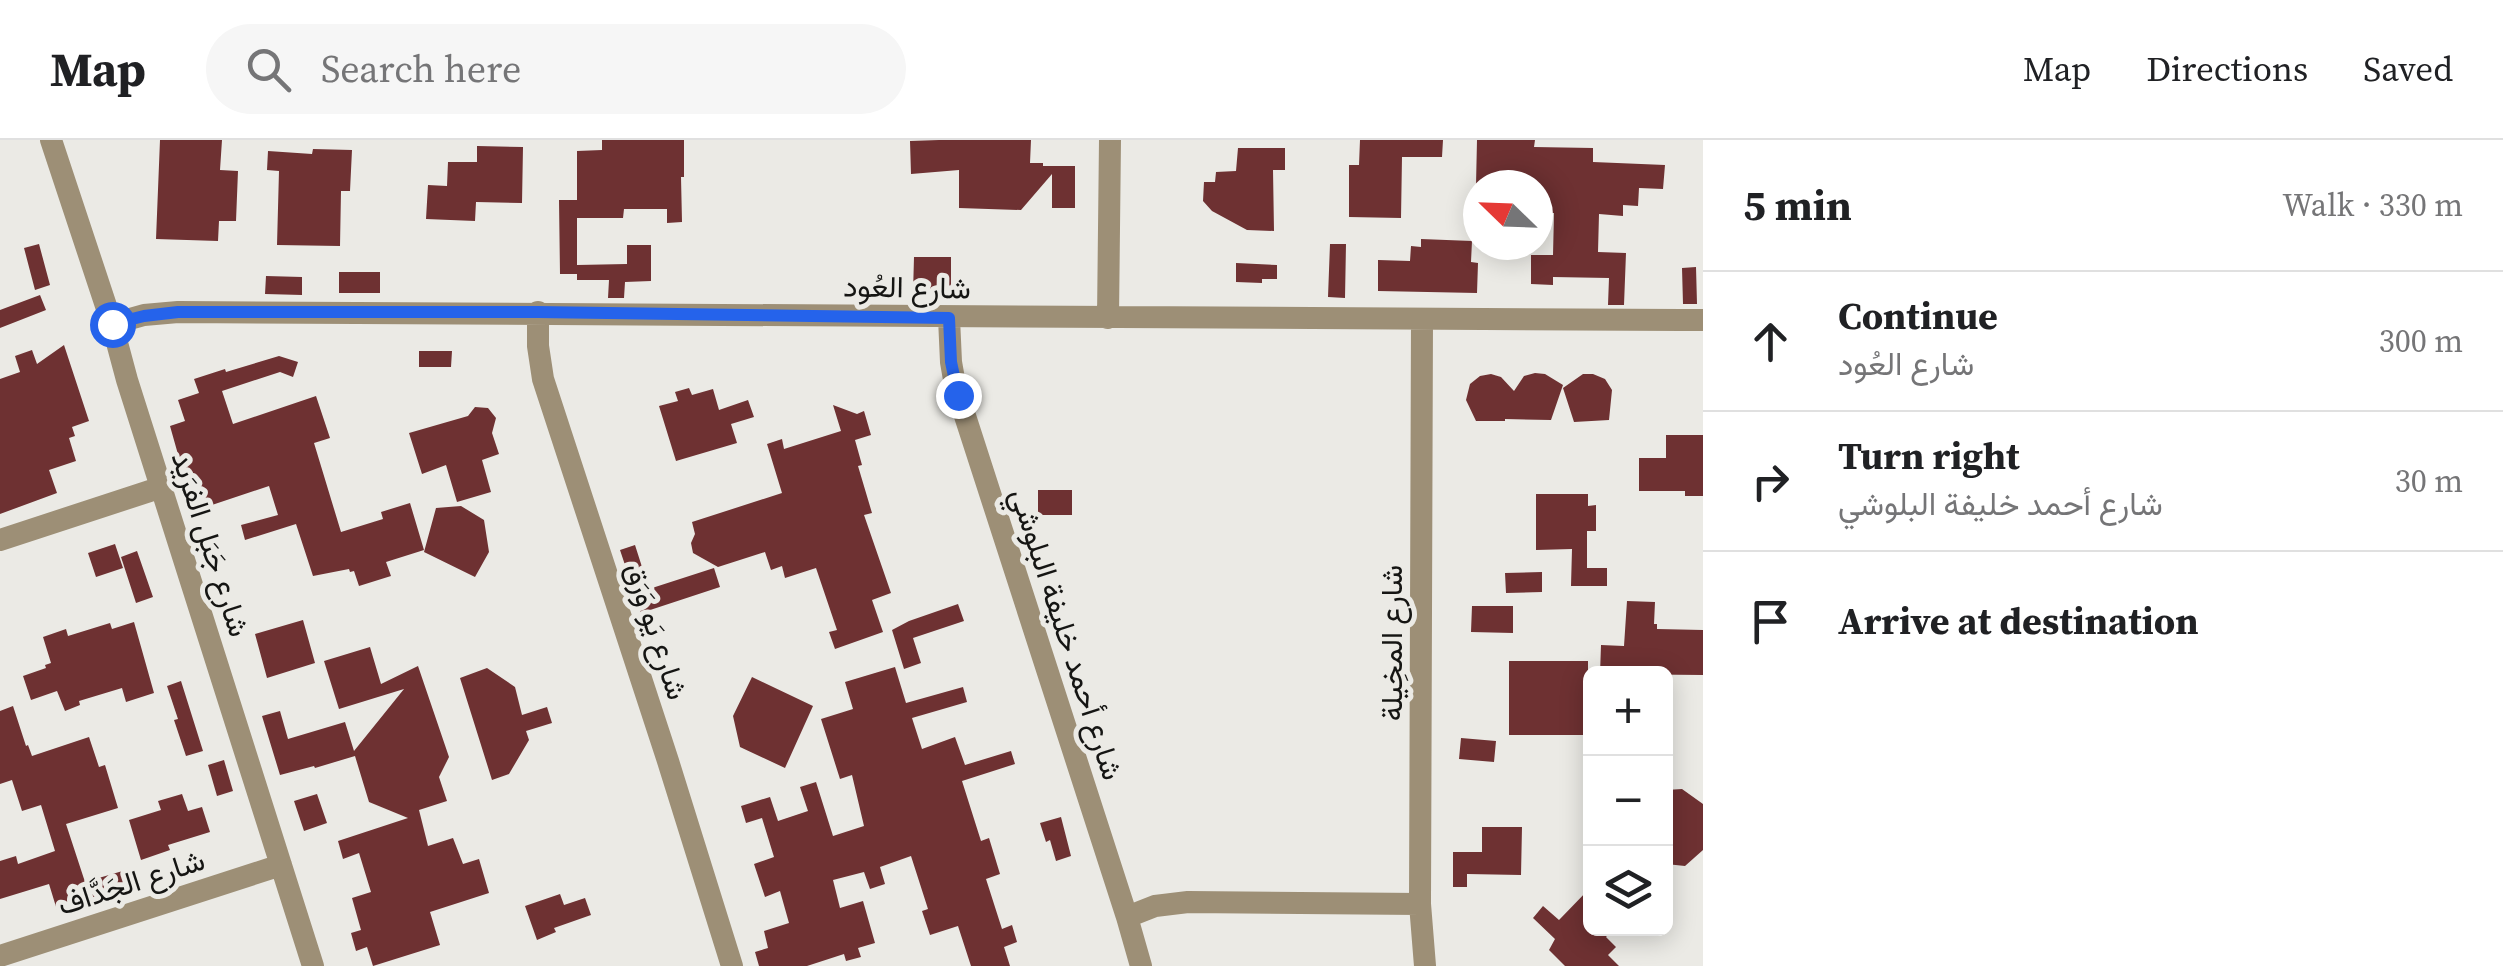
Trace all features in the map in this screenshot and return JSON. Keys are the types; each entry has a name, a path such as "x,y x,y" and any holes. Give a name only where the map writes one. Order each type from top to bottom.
{"street":[{"name":"شارع جَبَل الفرَيد","path":"51,140 313,966"},
{"path":"1108,318 1110,140"},
{"name":"شارع العُود","path":"112,324 178,312 1703,320"},
{"name":"شارع يَو وَرَق","path":"538,312 543,379 732,966"},
{"name":"شارع أحمد خليفة البلوشي","path":"949,318 955,385 1141,966"},
{"name":"شارع المخِيلة","path":"1422,320 1420,904 1424,966"},
{"path":"0,540 162,487"},
{"name":"شارع الجَدَّاف","path":"0,956 281,865"},
{"path":"1127,917 1155,906 1188,902 1420,904"}],"building":[{"path":"160,140 222,140 220,170 238,171 236,221 219,221 218,241 156,239"},
{"path":"602,140 684,140 682,222 667,223 667,209 624,209 623,218 577,218 577,265 627,264 627,245 651,245 651,281 625,282 624,298 608,298 609,280 577,280 577,274 560,274 559,200 577,200 577,151 602,150"},
{"path":"1031,140 1030,163 1075,166 1075,208 1052,208 1052,174 1021,210 959,208 959,170 911,174 910,141"},
{"path":"1360,140 1443,140 1442,157 1402,157 1401,218 1349,217 1349,165 1359,165"},
{"path":"1477,140 1535,140 1534,147 1593,148 1593,162 1665,165 1663,189 1639,188 1638,206 1623,205 1623,216 1599,214 1598,252 1626,253 1624,305 1608,305 1609,278 1553,277 1553,285 1531,284 1531,260 1553,260 1553,170 1476,170"},
{"path":"477,146 523,147 522,203 476,202 475,221 426,219 428,185 447,186 448,162 477,162"},
{"path":"1238,148 1285,148 1285,170 1273,170 1274,231 1247,230 1212,211 1203,201 1204,182 1215,182 1216,172 1236,171"},
{"path":"313,149 352,150 350,191 341,191 340,246 277,245 279,171 267,170 268,151 312,154"},
{"path":"1421,239 1463,241 1463,260 1478,263 1477,293 1378,291 1378,260 1410,261 1411,246 1421,247"},
{"path":"39,244 50,285 35,290 24,248"},
{"path":"1330,244 1346,244 1345,298 1328,297"},
{"path":"914,257 951,257 951,293 913,293"},
{"path":"1236,263 1277,265 1277,279 1236,282"},
{"path":"1696,267 1697,304 1683,304 1682,268"},
{"path":"339,272 380,272 380,293 339,293"},
{"path":"266,276 302,277 302,295 265,294"},
{"path":"40,295 46,310 0,328 0,310"},
{"path":"64,345 89,421 72,427 75,436 69,438 76,461 49,470 57,493 0,514 0,379 20,372 15,356 32,350 37,364"},
{"path":"419,351 452,351 451,367 419,367"},
{"path":"279,356 298,362 293,377 280,372 222,391 233,424 316,396 330,438 314,443 341,532 383,519 381,512 410,503 424,550 386,562 391,576 359,586 354,571 349,569 313,576 296,524 245,540 241,525 278,515 269,486 194,511 170,426 185,421 178,400 199,393 194,379"},
{"path":"1491,374 1501,377 1514,391 1524,376 1545,374 1563,385 1551,420 1476,421 1466,400 1470,384"},
{"path":"1583,374 1605,379 1612,390 1609,420 1574,422 1563,388"},
{"path":"689,388 692,395 713,389 719,410 748,400 754,417 731,424 737,443 676,461 659,406 678,401 675,392"},
{"path":"833,405 857,414 864,411 871,435 855,440 872,513 864,515 891,593 872,600 883,632 835,649 829,632 837,630 816,568 785,578 782,566 771,570 765,552 718,567 693,553 691,543 695,534 692,522 782,493 767,444 782,439 784,449 841,431"},
{"path":"475,407 488,408 496,418 492,433 499,454 482,460 491,492 457,502 446,465 422,474 409,433 468,416"},
{"path":"1666,435 1703,435 1703,496 1685,496 1685,491 1639,491 1639,458 1666,458"},
{"path":"1038,490 1072,490 1072,515 1038,515"},
{"path":"1536,494 1588,494 1588,506 1596,505 1596,531 1587,531 1587,568 1607,568 1607,586 1571,586 1572,549 1536,550"},
{"path":"461,506 484,520 489,552 475,577 424,552 436,508"},
{"path":"115,544 123,568 96,577 88,553"},
{"path":"635,545 649,589 714,568 720,587 641,613 620,550"},
{"path":"137,551 153,597 136,603 121,557"},
{"path":"1542,572 1542,592 1506,593 1505,573"},
{"path":"1627,601 1655,602 1657,629 1703,630 1703,675 1673,675 1673,666 1600,666 1601,645 1624,646"},
{"path":"958,604 964,621 913,638 921,663 904,669 892,630"},
{"path":"1472,606 1513,606 1513,633 1471,632"},
{"path":"303,620 315,663 267,678 255,634"},
{"path":"134,622 154,693 126,702 122,688 79,701 80,705 65,711 57,691 31,700 23,676 51,663 43,637 66,629 68,636 110,623 112,629"},
{"path":"370,647 381,684 418,666 449,757 439,777 447,801 419,810 428,846 453,838 463,864 479,859 489,893 430,912 440,945 373,966 367,947 356,951 351,933 361,930 352,898 371,892 359,853 343,859 338,841 408,818 369,802 355,756 280,775 262,716 280,711 288,739 345,722 354,751 404,689 339,709 324,661"},
{"path":"1509,661 1588,661 1588,666 1583,666 1583,735 1509,735"},
{"path":"895,667 906,703 963,687 967,702 912,718 922,749 955,737 965,765 1011,751 1015,764 962,781 981,841 989,838 1000,874 986,879 1002,929 1012,925 1017,942 1004,947 1010,966 971,966 958,926 930,935 922,911 928,909 911,856 880,867 885,884 870,889 864,872 833,880 840,908 863,901 875,943 858,948 861,957 846,961 844,954 807,966 759,966 755,952 768,948 764,931 789,923 780,891 765,897 754,864 774,857 762,818 746,823 741,806 770,797 778,821 808,811 800,787 816,782 833,836 864,826 852,775 840,779 821,719 853,709 845,682"},
{"path":"487,668 515,687 522,715 547,707 552,723 526,731 529,740 509,774 492,780 460,678"},
{"path":"752,677 813,706 785,768 740,747 733,716"},
{"path":"181,681 203,751 186,756 167,686"},
{"path":"13,706 32,756 89,737 99,767 105,765 118,808 66,824 85,882 126,870 131,888 57,910 49,884 0,899 0,861 16,856 18,864 55,851 41,805 22,811 12,780 0,784 0,711"},
{"path":"1461,738 1496,741 1494,762 1459,759"},
{"path":"224,760 233,791 217,796 208,765"},
{"path":"1682,789 1703,804 1703,850 1685,866 1673,865 1673,790"},
{"path":"182,794 188,811 202,807 210,832 168,845 170,850 141,860 129,820 161,810 158,801"},
{"path":"317,794 327,823 304,831 294,801"},
{"path":"1061,817 1071,856 1056,861 1040,823"},
{"path":"1482,827 1522,827 1521,875 1467,874 1467,887 1453,887 1453,852 1482,852"},
{"path":"560,894 564,905 585,898 591,915 554,928 556,932 537,940 525,906"},
{"path":"1583,895 1583,936 1607,936 1616,947 1608,955 1619,966 1565,966 1549,950 1555,939 1533,918 1543,906 1559,920"}],"route":[{"path":"112,324 178,312 949,318 951,362 958,395"}]}
